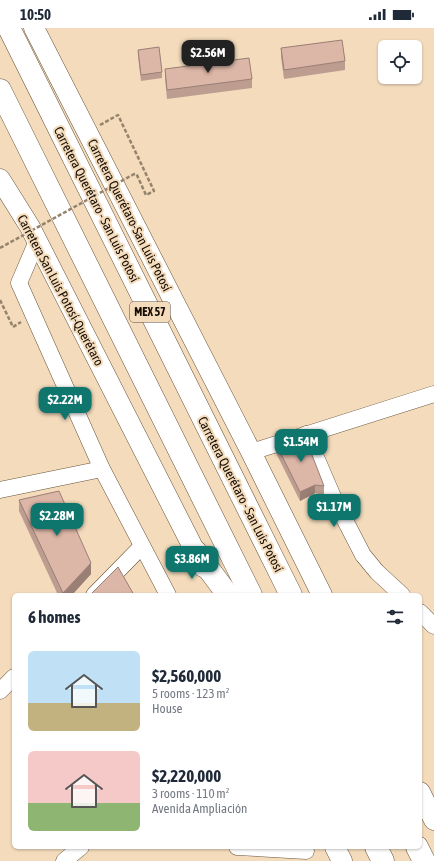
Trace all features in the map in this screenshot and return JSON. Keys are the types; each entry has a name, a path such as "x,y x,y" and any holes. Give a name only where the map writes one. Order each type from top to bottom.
{"highway":[{"name":"Carretera Querétaro - San Luis Potosí","path":"9,28 290,593"},
{"name":"MEX 57","path":"0,90 250,593"},
{"path":"196,552 227,593"},
{"path":"377,849 383,861"},
{"path":"418,849 424,861"}],"main road":[{"name":"Carretera Querétaro-San Luis Potosí","path":"34,28 251,452 321,593"},
{"name":"Carretera San Luis Potosí-Querétaro","path":"0,179 37,241 196,552 215,593"},
{"path":"422,796 434,820"},
{"path":"336,849 342,861"}],"street":[{"path":"37,241 19,283 102,470 167,593"},
{"path":"251,452 434,394"},
{"path":"306,434 334,499 363,555 377,572 400,593"},
{"path":"0,490 102,470"},
{"path":"96,593 142,546"},
{"path":"422,614 434,626"},
{"path":"0,692 12,679"},
{"path":"64,861 79,849"},
{"path":"260,849 307,853"}],"path":[{"path":"0,248 136,173 146,195 154,191 118,115"},
{"path":"0,300 13,327"}],"building":[{"path":"342,40 345,61 284,70 281,48"},
{"path":"159,47 162,72 141,75 138,50"},
{"path":"249,58 252,79 167,90 165,69"},
{"path":"305,437 324,486 315,485 300,492 276,444"},
{"path":"59,491 91,563 63,593 19,500"},
{"path":"118,567 133,593 92,593"}]}
